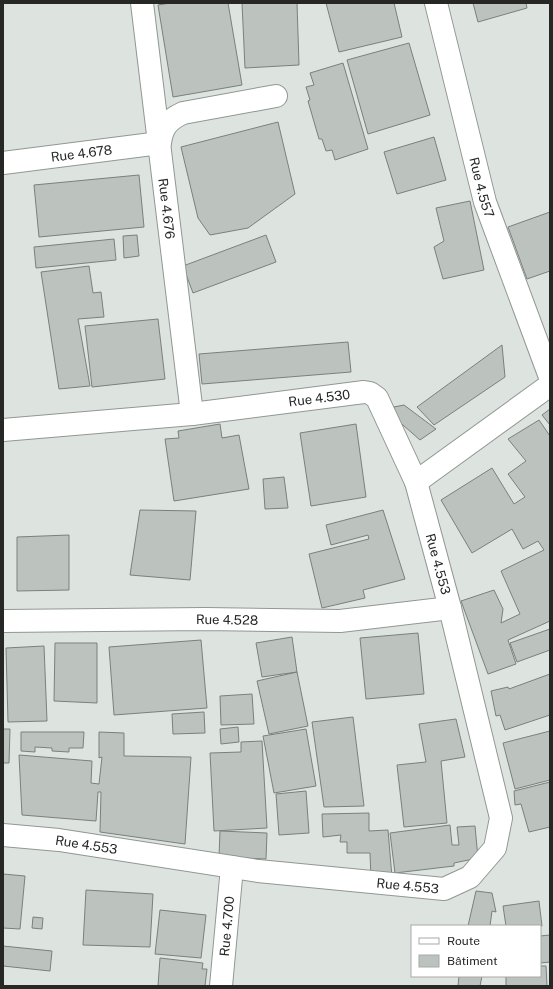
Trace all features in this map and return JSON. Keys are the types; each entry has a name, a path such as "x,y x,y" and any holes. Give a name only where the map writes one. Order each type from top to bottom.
{"street":[{"name":"Rue 4.676","path":"142,3 192,414"},
{"name":"Rue 4.557","path":"436,3 485,202 548,376"},
{"path":"160,143 161,131 170,120 182,113 276,96"},
{"name":"Rue 4.678","path":"3,163 160,143"},
{"path":"416,482 548,376"},
{"name":"Rue 4.530","path":"3,430 192,414 364,392 370,393 377,398 416,482"},
{"name":"Rue 4.553","path":"3,835 59,840 232,867 444,889 470,877 496,848 501,818 450,608 416,482"},
{"name":"Rue 4.528","path":"3,621 205,619 340,621 450,608"},
{"name":"Rue 4.700","path":"221,986 232,867"}],"building":[{"path":"170,3 228,3 242,85 173,97 158,5"},
{"path":"242,3 297,3 299,65 245,68"},
{"path":"326,3 394,3 402,37 339,52"},
{"path":"473,3 526,3 527,8 478,22"},
{"path":"409,43 430,115 368,134 347,60"},
{"path":"343,63 368,149 335,160 332,150 326,151 322,139 319,139 308,101 310,100 306,87 314,85 310,73"},
{"path":"278,122 295,194 248,228 210,235 198,218 181,147"},
{"path":"434,137 446,180 397,194 384,152"},
{"path":"139,175 144,227 39,237 34,185"},
{"path":"470,201 484,270 443,279 434,247 444,241 436,208"},
{"path":"550,212 550,271 527,279 508,227"},
{"path":"137,235 139,256 124,258 123,236"},
{"path":"266,235 276,262 193,293 183,266"},
{"path":"114,239 116,260 36,268 34,247"},
{"path":"89,266 93,293 101,292 104,317 78,319 90,386 59,389 41,272"},
{"path":"158,319 165,379 92,387 85,326"},
{"path":"348,342 351,372 202,384 199,354"},
{"path":"502,345 505,377 434,425 417,407"},
{"path":"404,405 436,429 420,440 395,418 394,407"},
{"path":"550,409 550,425 542,415"},
{"path":"539,420 550,436 550,621 508,640 516,664 488,674 461,601 494,590 503,609 501,623 520,614 501,571 544,550 538,541 523,549 512,529 472,553 441,500 492,468 514,504 525,497 508,474 526,461 508,439"},
{"path":"220,424 222,438 239,435 249,489 174,501 165,439 179,438 178,431"},
{"path":"356,424 366,497 311,506 300,433"},
{"path":"284,477 288,508 265,509 263,479"},
{"path":"140,510 196,511 190,580 130,575"},
{"path":"383,510 405,579 363,590 365,598 322,608 309,554 369,539 368,535 331,545 326,525"},
{"path":"69,535 69,590 17,591 17,537"},
{"path":"550,629 550,650 517,662 510,643"},
{"path":"418,633 424,694 366,699 360,638"},
{"path":"292,637 297,672 262,677 256,643"},
{"path":"201,640 207,708 114,715 109,647"},
{"path":"55,643 97,643 97,703 54,701"},
{"path":"44,646 47,721 8,722 6,648"},
{"path":"297,672 308,726 269,734 257,681"},
{"path":"550,674 550,715 505,730 500,715 496,716 491,691 508,687 509,689"},
{"path":"252,694 254,724 221,725 220,696"},
{"path":"204,712 205,733 173,734 172,714"},
{"path":"353,717 364,806 324,807 312,722"},
{"path":"456,719 465,757 441,761 447,823 404,827 397,765 426,762 419,724"},
{"path":"238,727 239,742 221,744 220,729"},
{"path":"3,729 10,729 9,763 3,763"},
{"path":"306,729 316,786 274,793 263,736"},
{"path":"550,731 550,780 515,789 503,743"},
{"path":"21,732 84,732 83,748 69,748 69,752 52,751 52,748 35,747 35,752 21,751"},
{"path":"99,732 124,733 124,756 191,757 185,844 100,832 101,792 98,792 96,821 22,815 19,755 92,761 91,783 99,784 102,757 99,758"},
{"path":"262,741 267,828 214,831 210,753 241,752 241,742"},
{"path":"550,782 550,827 529,832 521,804 515,805 514,791"},
{"path":"306,791 309,833 279,835 276,794"},
{"path":"369,813 369,831 388,830 392,877 371,878 370,853 347,853 347,842 340,842 341,835 323,837 322,814"},
{"path":"450,825 452,845 459,845 457,827 475,826 478,858 454,863 454,866 395,873 390,833"},
{"path":"220,831 267,833 266,859 219,857"},
{"path":"3,874 25,876 20,929 3,928"},
{"path":"86,890 153,894 150,947 83,945"},
{"path":"476,891 492,893 496,912 492,911 490,925 468,925"},
{"path":"539,901 542,926 506,925 503,906"},
{"path":"160,910 206,915 201,958 155,954"},
{"path":"33,917 43,918 42,929 32,928"},
{"path":"550,935 550,962 541,963 541,936"},
{"path":"3,946 52,951 50,971 3,966"},
{"path":"160,958 203,963 202,969 207,969 205,986 158,986"},
{"path":"541,966 546,966 547,986 506,986 506,977 541,977"},
{"path":"459,977 482,977 480,986 458,986"}]}
